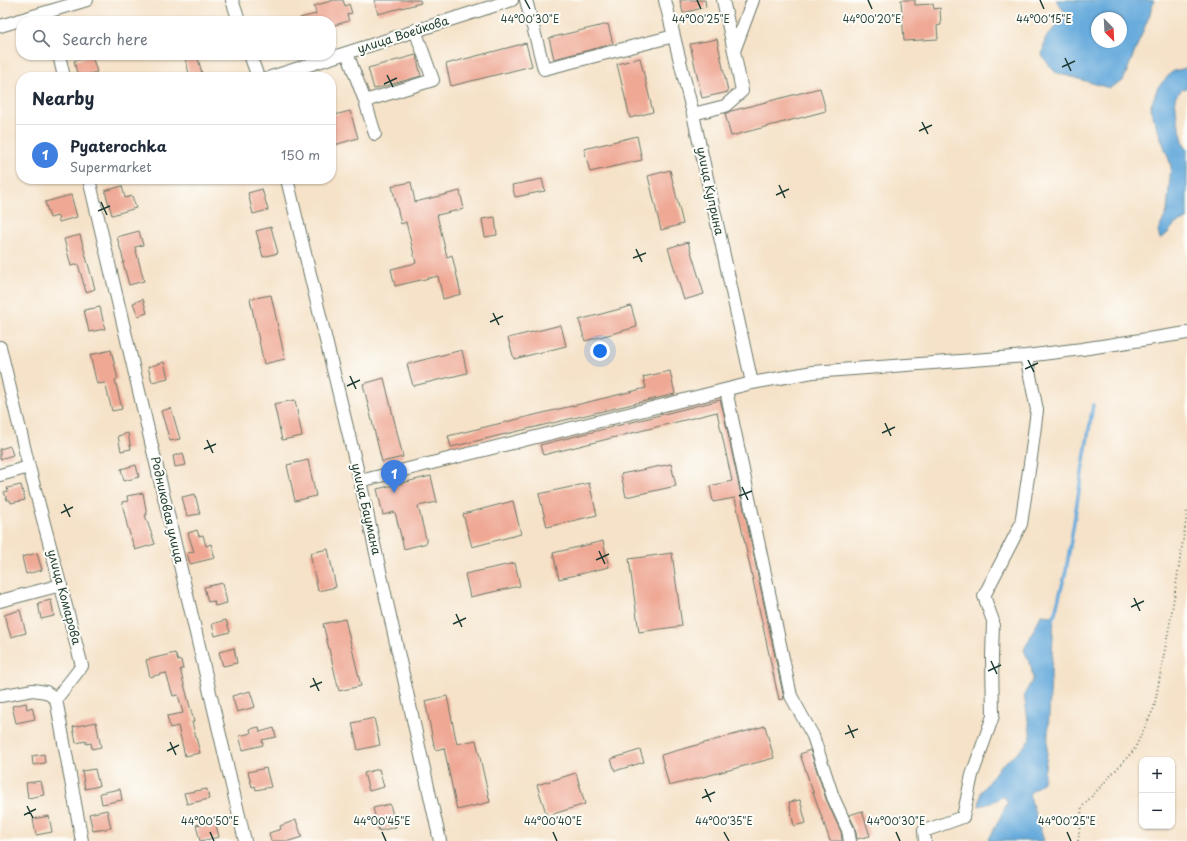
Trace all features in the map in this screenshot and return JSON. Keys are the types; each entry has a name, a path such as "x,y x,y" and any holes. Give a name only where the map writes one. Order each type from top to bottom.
{"street":[{"path":"50,16 87,0"},
{"path":"232,0 237,16"},
{"name":"улица Воейкова","path":"336,56 512,0"},
{"path":"526,0 544,69 674,36"},
{"name":"улица Куприна","path":"665,0 693,114 752,383"},
{"path":"693,114 725,106 742,91 723,0"},
{"path":"734,51 753,0"},
{"path":"0,26 16,23"},
{"path":"365,101 433,80 415,30"},
{"path":"347,53 365,101 375,134"},
{"path":"60,60 63,72"},
{"path":"252,60 256,72"},
{"name":"улица Воейкова","path":"287,72 325,60"},
{"name":"Родниковая улица","path":"89,184 245,841"},
{"name":"улица Баумана","path":"288,184 360,481 440,841"},
{"path":"360,481 752,383 813,372 1026,356 1187,333"},
{"name":"улица Комарова","path":"0,351 82,666 56,699"},
{"path":"925,841 924,831 963,817 972,775 993,716 992,658 994,621 984,596 1020,524 1037,410 1026,356"},
{"path":"726,390 791,696 813,736 833,797 848,830 850,841"},
{"path":"0,475 29,467"},
{"path":"0,601 61,584"},
{"path":"0,696 33,690 46,692 56,699 82,841"}],"path":[{"path":"1078,841 1082,807 1134,750 1154,708 1171,617 1187,510"}],"water":[{"path":"1056,0 1154,0 1150,14 1123,81 1109,88 1055,72 1042,56 1045,39 1066,14"},
{"path":"1187,68 1187,88 1183,89 1175,97 1177,117 1184,145 1187,149 1187,219 1175,224 1167,234 1160,239 1158,231 1167,212 1171,165 1150,108 1158,87 1173,71"},
{"path":"1041,615 1054,616 1047,754 1043,782 1029,794 1044,841 988,841 1008,802 1003,796 991,803 979,806 981,792 1000,766 1019,752 1031,738 1024,695 1033,679 1031,666 1024,650"}],"building":[{"path":"334,0 343,0 345,6 349,4 352,13 347,14 349,21 336,25 336,16 308,16 316,14 314,6"},
{"path":"374,0 420,0 421,3 378,14"},
{"path":"680,0 705,0 706,7 683,13"},
{"path":"901,0 915,0 915,5 933,4 934,9 940,8 941,25 937,26 938,39 904,41"},
{"path":"608,24 613,44 554,59 549,38"},
{"path":"717,39 728,92 702,98 690,44"},
{"path":"526,43 532,66 451,86 446,64"},
{"path":"416,55 421,76 374,89 368,68"},
{"path":"640,58 653,112 630,118 617,64"},
{"path":"93,60 97,72 77,72 74,61"},
{"path":"185,60 198,60 202,72 189,72"},
{"path":"820,88 826,111 731,136 725,114 731,111"},
{"path":"350,111 358,138 336,145 336,115"},
{"path":"637,136 642,160 590,172 584,149"},
{"path":"670,170 683,224 661,230 648,176"},
{"path":"542,179 545,191 515,197 512,185"},
{"path":"411,182 415,202 460,191 464,209 437,215 447,257 452,255 461,294 443,299 438,276 395,286 391,269 416,263 406,222 401,224 392,186"},
{"path":"122,186 125,198 132,196 136,208 112,215 105,191"},
{"path":"262,189 268,210 253,214 248,193"},
{"path":"71,195 77,217 59,222 58,216 50,218 45,202"},
{"path":"495,217 497,235 485,237 482,219"},
{"path":"271,227 278,253 263,257 256,231"},
{"path":"139,231 143,245 135,247 144,281 129,285 117,237"},
{"path":"80,235 95,289 86,292 78,264 71,266 64,239"},
{"path":"688,242 704,294 684,300 668,248"},
{"path":"271,295 285,359 264,364 250,299"},
{"path":"143,299 147,313 138,316 133,303"},
{"path":"631,306 637,327 585,341 579,320"},
{"path":"100,307 105,329 89,332 84,310"},
{"path":"561,325 566,346 514,359 508,338"},
{"path":"111,350 118,379 115,380 122,409 112,411 105,383 97,384 90,355"},
{"path":"462,350 467,373 413,386 407,364"},
{"path":"164,362 168,378 152,382 148,367"},
{"path":"670,371 675,394 451,447 448,436 646,388 643,377"},
{"path":"384,378 403,457 382,462 363,384"},
{"path":"295,400 302,436 282,440 274,404"},
{"path":"720,400 784,699 779,700 735,498 713,502 710,486 732,481 717,412 543,455 540,445"},
{"path":"171,408 180,439 170,441 161,411"},
{"path":"128,433 131,449 121,451 118,436"},
{"path":"10,446 13,455 0,459 0,449"},
{"path":"183,453 186,465 175,467 173,456"},
{"path":"308,460 316,496 295,501 287,465"},
{"path":"671,464 676,486 626,497 621,474"},
{"path":"136,465 139,477 124,481 121,469"},
{"path":"431,476 437,502 418,506 427,543 404,549 395,512 383,515 377,489"},
{"path":"589,483 597,515 547,527 539,494"},
{"path":"21,485 25,500 11,503 10,500 7,500 4,492 8,491 7,488"},
{"path":"143,493 147,515 145,515 155,544 135,550 122,502 128,501 127,496"},
{"path":"195,494 200,514 187,516 182,497"},
{"path":"513,501 521,534 472,547 463,514"},
{"path":"197,530 199,536 203,535 206,546 211,544 215,558 190,564 187,553 194,552 188,533"},
{"path":"603,541 609,567 559,579 553,553"},
{"path":"328,549 336,587 318,591 310,553"},
{"path":"37,553 42,570 26,574 22,557"},
{"path":"672,553 682,626 639,632 629,559"},
{"path":"515,563 520,586 470,597 465,574"},
{"path":"223,583 227,603 215,606 214,601 208,602 204,587"},
{"path":"51,600 54,616 41,619 38,603"},
{"path":"20,610 26,633 11,637 4,615"},
{"path":"345,619 361,686 339,691 323,624"},
{"path":"226,620 230,632 215,636 212,624"},
{"path":"234,648 237,663 223,666 219,652"},
{"path":"175,653 178,661 181,660 183,669 180,669 194,722 192,722 200,753 185,756 178,726 170,728 167,716 183,713 178,695 173,696 166,673 150,677 146,660"},
{"path":"250,691 255,707 237,712 232,696"},
{"path":"447,696 457,744 476,740 490,802 457,810 444,748 435,750 425,701"},
{"path":"26,703 27,709 32,707 35,719 16,723 12,706"},
{"path":"374,718 380,745 358,750 352,723"},
{"path":"96,722 101,747 92,749 91,743 86,744 86,741 76,743 73,727"},
{"path":"765,726 774,758 669,786 661,755"},
{"path":"259,727 260,732 274,728 276,737 262,740 263,745 243,750 239,736 251,733 250,729"},
{"path":"640,750 644,762 615,771 611,759"},
{"path":"810,750 826,799 841,832 842,841 830,841 800,754"},
{"path":"44,754 45,763 33,765 32,756"},
{"path":"266,768 271,787 256,790 255,786 252,787 248,772"},
{"path":"95,769 99,786 85,789 82,771"},
{"path":"379,769 384,787 369,791 364,773"},
{"path":"576,773 585,804 547,816 537,785"},
{"path":"41,781 44,795 28,798 26,783"},
{"path":"120,789 122,800 102,804 100,793"},
{"path":"207,789 209,799 187,804 184,793"},
{"path":"800,800 806,823 794,826 789,802"},
{"path":"390,804 396,827 379,831 373,808"},
{"path":"107,810 111,828 93,831 89,814"},
{"path":"862,811 870,836 857,839 855,827 849,815"},
{"path":"49,816 52,832 36,835 33,819"},
{"path":"296,820 302,837 289,841 271,841 269,833 281,829 280,826"},
{"path":"215,821 219,837 200,841 196,825"}],"waterway":[{"path":"1053,620 1066,571 1093,405"}],"place":[{"name":"Pyaterochka","path":"394,493"}]}
